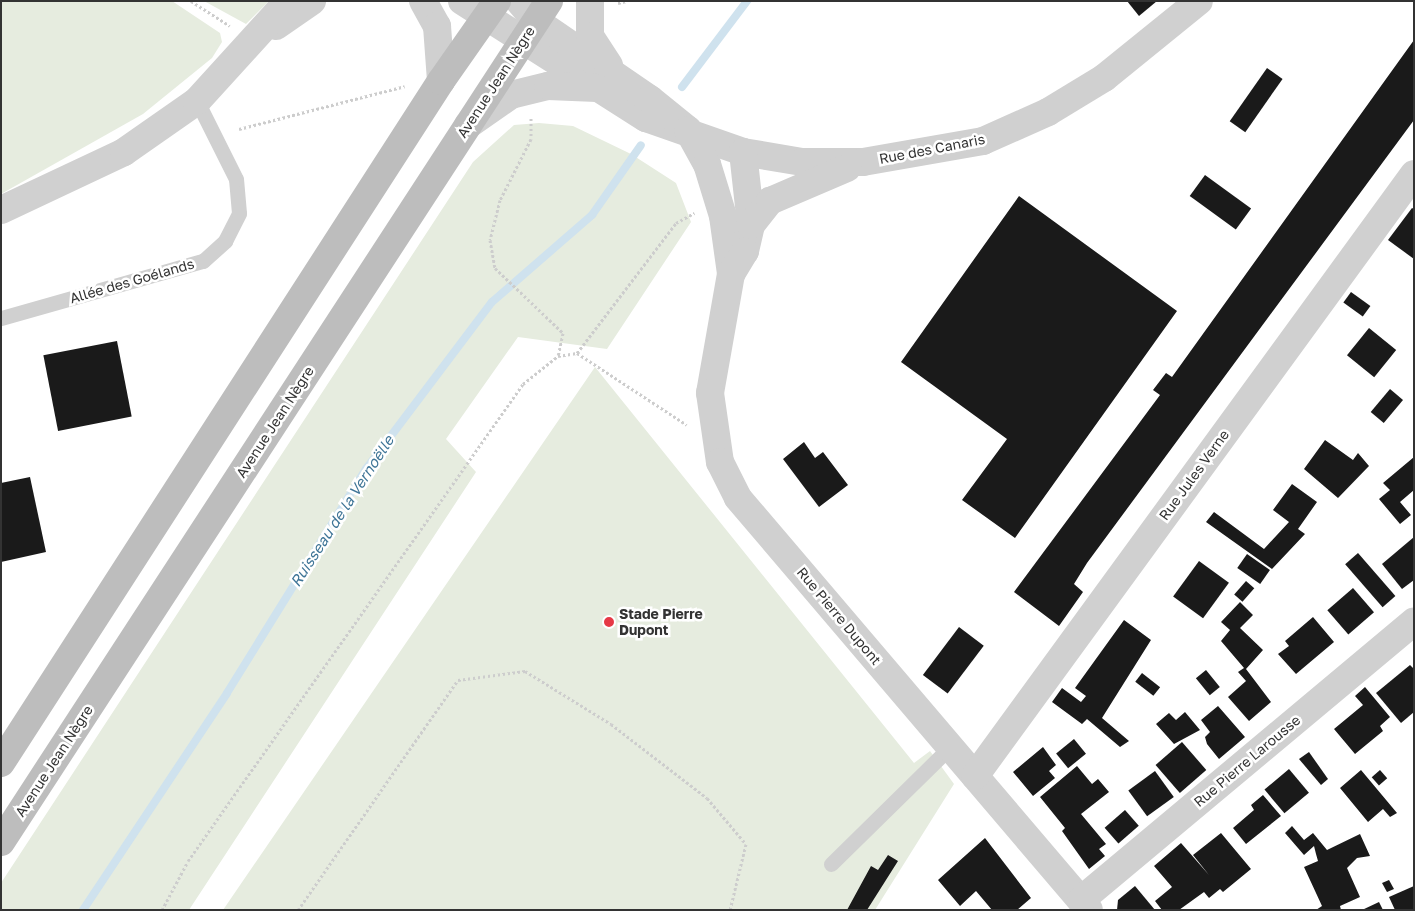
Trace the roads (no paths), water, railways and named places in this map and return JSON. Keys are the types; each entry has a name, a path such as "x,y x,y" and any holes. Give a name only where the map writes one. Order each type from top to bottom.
{"main road":[{"path":"1,763 441,81 492,9"},
{"name":"Avenue Jean Nègre","path":"1,842 468,124 531,16"}],"street":[{"path":"1,210 124,152 197,101 251,32 288,1"},
{"path":"251,32 312,1"},
{"path":"423,1 437,26 441,81"},
{"name":"Rue des Canaris","path":"462,1 531,16 646,118 688,130 744,152 802,162 863,162 983,141 1048,112 1104,78 1199,1"},
{"path":"468,124 511,95 548,86 606,81 590,36 590,1"},
{"path":"688,130 707,164 721,207 731,274"},
{"path":"731,274 745,250 751,224 744,152"},
{"path":"751,224 770,201 863,162"},
{"name":"Rue Jules Verne","path":"975,776 1414,174"},
{"name":"Rue Pierre Dupont","path":"731,274 710,393 712,429 720,462 738,498 1085,905"},
{"name":"Rue Pierre Larousse","path":"1085,905 1414,622"}],"lane":[{"name":"Allée des Goélands","path":"1,318 204,261 225,241 239,213 236,179 197,101"},
{"path":"831,864 950,747"}],"waterway":[{"name":"Ruisseau de la Vernoëlle","path":"682,87 747,1"},
{"name":"Ruisseau de la Vernoëlle","path":"83,910 227,693 366,469 492,302 592,215 641,145"}],"place":[{"name":"Stade Pierre Dupont","path":"609,622"}]}
